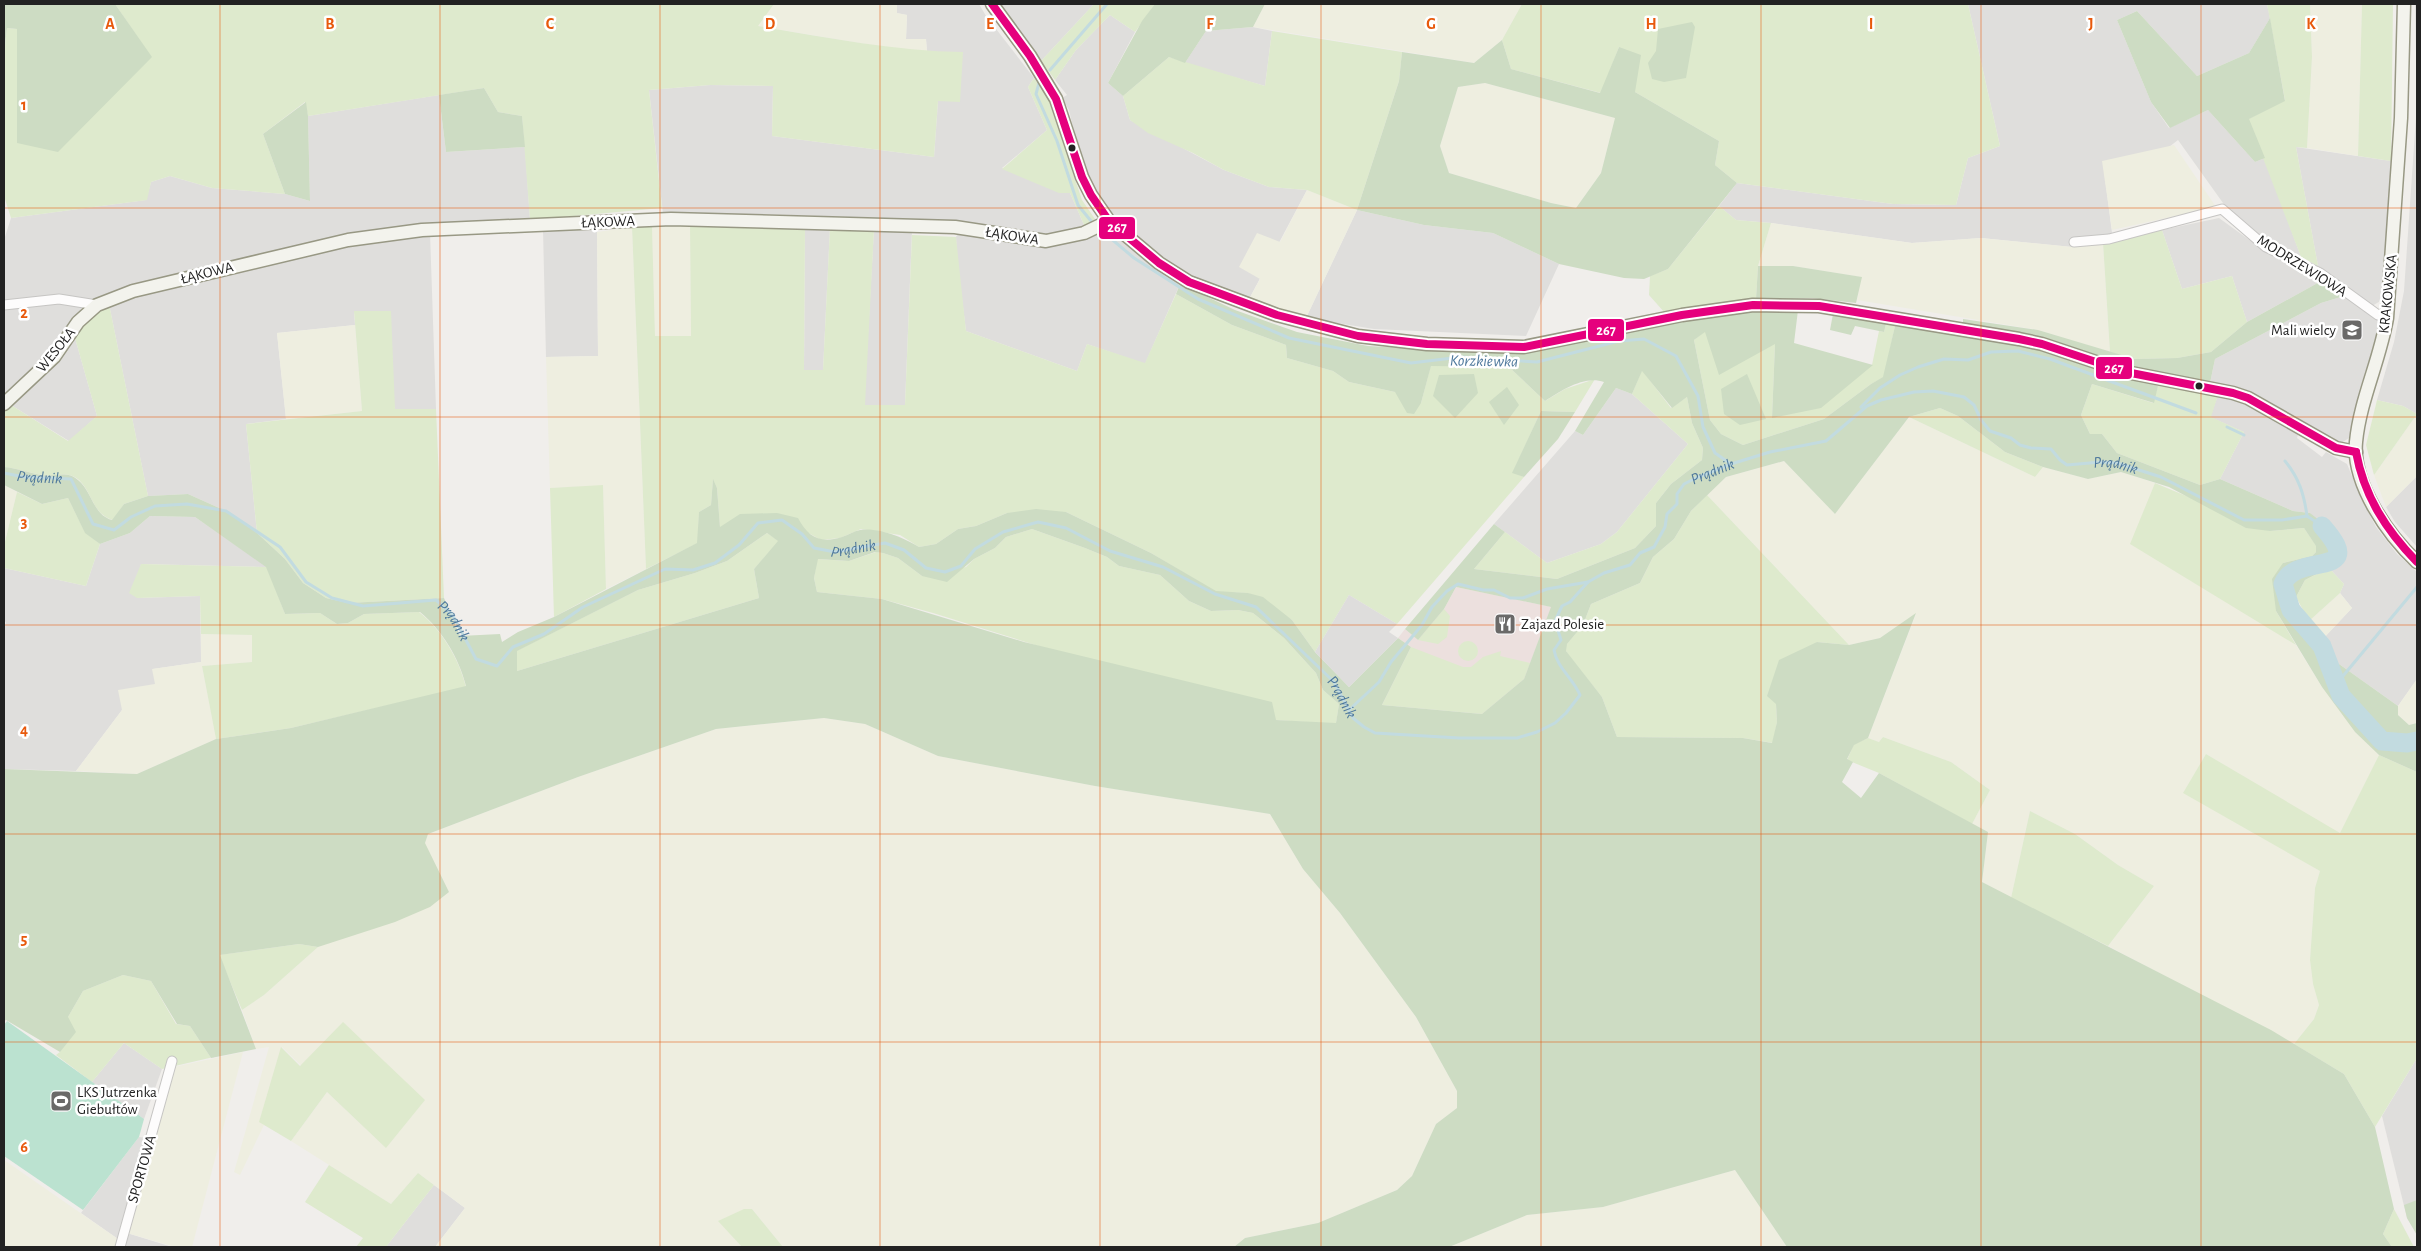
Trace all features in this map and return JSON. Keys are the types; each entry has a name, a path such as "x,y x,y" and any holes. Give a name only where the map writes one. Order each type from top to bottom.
{"street":[{"path":"992,4 1030,56 1056,99 1082,177 1091,195 1109,221 1159,263 1189,282 1277,315 1358,336 1427,344 1524,347 1682,315 1753,305 1819,306 2019,339 2042,344 2126,372 2233,393 2248,398 2336,448 2356,452"},
{"name":"KRAKOWSKA","path":"2404,4 2401,118 2387,318 2382,347 2357,435 2356,452 2363,480 2383,522 2396,541 2417,562"},
{"name":"MODRZEWIOWA","path":"2074,242 2109,239 2222,209 2266,247 2320,273 2378,315 2387,318"},
{"name":"ŁĄKOWA","path":"110,299 293,252 348,240 422,230 688,220 955,227 1046,241 1084,233 1109,221"},
{"path":"4,305 59,299 97,305"},
{"name":"WESOŁA","path":"4,404 54,357 78,322 97,305 110,299"},
{"name":"SPORTOWA","path":"120,1247 172,1061"}],"shaded area":[{"path":"774,4 897,4 897,13 907,15 906,39 926,39 927,52 757,26"},
{"path":"897,4 979,4 986,16 1034,78 1028,87 1047,130 1002,168 1070,193 1085,227 1047,236 923,220 766,214 663,214 649,90 710,85 773,86 772,136 934,157 938,101 963,52 927,52 926,39 906,39 907,15 896,13"},
{"path":"996,4 1094,4 1041,61"},
{"path":"1265,4 1522,4 1502,40 1474,63 1253,27"},
{"path":"1968,4 2267,4 2270,18 2249,53 2197,76 2137,11 2117,20 2151,102 2169,128 2208,110 2255,162 2265,158 2301,257 2269,244 2228,210 2178,140 2169,147 2103,162 2113,241 2103,243 2072,247 1981,238 1912,243 1771,223 1736,220 1719,206 1737,183 1893,204 1956,205 1968,158 2000,146"},
{"path":"2310,4 2362,4 2358,156 2307,148 2312,57"},
{"path":"2415,4 2417,4 2417,103"},
{"path":"1110,15 1135,32 1108,83 1123,96 1130,120 1224,170 1269,187 1307,190 1248,301 1179,271 1136,237 1095,196 1082,166 1069,110 1062,98 1067,95 1055,80 1076,50"},
{"path":"1253,27 1272,31 1265,86 1185,63 1206,31"},
{"path":"1485,83 1615,118 1601,173 1576,208 1551,203 1449,173 1440,146 1458,87"},
{"path":"439,95 446,152 525,147 530,220 466,223 127,287 100,296 82,309 48,354 4,396 4,240 11,218 146,200 151,182 170,176 212,188 285,194 310,201 308,116"},
{"path":"2417,103 2417,414 2403,406 2377,400 2394,342 2404,291"},
{"path":"2174,145 2216,207 2112,230 2102,161"},
{"path":"2296,147 2391,161 2382,300 2372,306 2318,266"},
{"path":"1307,190 1357,210 1306,318 1248,301 1260,279 1239,267 1257,233 1280,242"},
{"path":"1357,210 1424,225 1493,233 1559,264 1526,336 1374,329 1306,318"},
{"path":"2219,218 2266,252 2323,280 2247,322 2232,276 2182,289 2162,230"},
{"path":"1771,223 1912,243 1981,238 2072,247 2103,243 2110,352 2038,330 1857,300 1861,277 1793,266 1758,266"},
{"path":"690,225 691,336 655,336 652,226"},
{"path":"632,227 646,569 606,589 603,486 550,488 546,357 598,356 597,232"},
{"path":"805,227 830,228 823,370 804,370"},
{"path":"597,228 598,356 546,357 543,230"},
{"path":"1104,228 1112,230 1179,281 1180,284 1145,364 1087,344 1077,371 966,331 957,259 956,237 959,232 1039,245 1057,245"},
{"path":"874,229 912,231 905,405 864,405"},
{"path":"430,233 436,409 395,409 354,312 355,325 277,333 286,419 246,424 257,533 226,511 188,494 148,496 109,304 346,244"},
{"path":"2344,296 2381,322 2349,438 2338,445 2210,383 2215,359 2321,303"},
{"path":"355,325 362,411 286,419 277,333"},
{"path":"75,338 97,416 69,441 11,405"},
{"path":"1616,388 1632,394 1688,444 1617,532 1601,544 1547,563 1494,524 1575,431 1583,435"},
{"path":"2218,395 2259,409 2298,435 2297,438 2322,457 2326,452 2347,464 2376,527 2397,554 2417,572 2417,679 2398,706 2332,659 2321,641 2352,608 2340,593 2344,584 2329,568 2344,560 2310,513 2293,511 2220,479 2244,432 2210,417"},
{"path":"2417,414 2417,476 2386,507 2374,475"},
{"path":"1909,417 2035,477 2043,467 2088,479 2121,472 2155,483 2131,544 2296,645 2322,687 2355,732 2379,755 2340,834 2206,754 2184,792 2320,871 2315,888 2310,960 2313,984 2319,1005 2314,1019 2294,1044 2108,946 2154,886 2118,865 2075,834 2030,811 2011,898 1982,882 1988,832 1972,824 1990,790 1951,762 1883,737 1879,742 1868,738 1916,614 1880,638 1849,645 1707,495 1726,477 1784,461 1835,514"},
{"path":"2417,476 2417,547 2395,522 2386,507"},
{"path":"4,485 17,492 4,546"},
{"path":"150,516 195,517 267,567 141,564 137,598 200,596 201,662 153,669 156,684 122,710 76,771 4,769 4,632 6,622 4,621 4,568 86,586 100,544 130,533"},
{"path":"1456,587 1552,607 1524,679 1482,714 1411,647 1398,638 1405,629 1418,640 1444,609"},
{"path":"2340,593 2352,608 2321,641 2309,621"},
{"path":"1349,595 1397,624 1389,632 1398,638 1349,687 1315,652"},
{"path":"201,634 252,635 253,662 202,666 216,739 137,774 76,771 122,710 118,690 155,684 152,669 201,662"},
{"path":"2417,679 2417,723 2409,725 2398,715 2398,706"},
{"path":"824,718 865,724 938,756 1095,786 1270,814 1303,869 1340,913 1416,1017 1457,1091 1457,1108 1436,1124 1412,1176 1397,1190 1318,1223 1245,1238 1234,1247 783,1247 752,1209 719,1221 742,1247 435,1247 465,1208 418,1173 391,1204 291,1141 327,1092 386,1148 282,1047 260,1121 264,1125 240,1175 234,1172 269,1047 256,1049 242,1010 264,995 318,947 449,892 424,843 428,834 578,777 716,729"},
{"path":"124,1043 162,1069 144,1119 92,1082"},
{"path":"243,1052 192,1247 175,1247 127,1233 174,1067"},
{"path":"2417,1058 2417,1235 2407,1218 2382,1116"},
{"path":"139,1137 147,1138 118,1239 81,1213"},
{"path":"4,1160 118,1239 116,1247 4,1247"},
{"path":"1735,1170 1787,1247 1449,1247 1527,1215 1603,1207"},
{"path":"434,1185 465,1208 435,1247 386,1247"},
{"path":"127,1233 169,1246 175,1247 123,1247"}],"green space":[{"path":"4,4 115,4 152,57 58,152 17,143 17,29 7,28 4,53"},
{"path":"115,4 774,4 758,26 886,46 963,52 960,102 938,101 934,157 772,136 773,86 710,85 649,90 662,208 530,220 522,116 498,112 484,88 308,116 305,102 263,134 285,194 212,188 170,176 151,182 147,200 11,218 4,196 4,53 7,28 17,29 17,143 151,57"},
{"path":"1094,4 1155,4 1135,32 1110,15 1076,50 1055,80 1041,61"},
{"path":"1155,4 1265,4 1253,27 1206,31 1185,63 1169,57 1123,96 1108,83 1142,21"},
{"path":"1522,4 1968,4 2000,146 1968,158 1956,205 1893,204 1737,183 1715,165 1719,141 1635,92 1619,47 1601,93 1511,69 1502,40"},
{"path":"2267,4 2310,4 2312,57 2307,148 2296,147 2318,266 2301,257 2248,119 2285,100"},
{"path":"2362,4 2393,4 2391,161 2358,156"},
{"path":"2137,11 2197,76 2249,53 2270,18 2285,101 2249,119 2265,158 2255,162 2208,110 2170,128 2151,102 2117,20"},
{"path":"1692,22 1695,27 1686,78 1664,82 1652,79 1648,63 1656,51 1658,29"},
{"path":"1272,31 1402,52 1399,81 1357,210 1307,190 1269,187 1224,170 1193,153 1148,133 1130,120 1123,96 1169,57 1265,86"},
{"path":"1502,40 1511,69 1600,93 1619,47 1641,55 1635,92 1719,141 1715,165 1737,183 1668,269 1644,279 1624,278 1559,264 1493,233 1424,225 1357,210 1399,81 1402,52 1474,63","holes":["1485,83 1615,118 1601,173 1576,208 1551,203 1449,173 1440,146 1458,87"]},
{"path":"1034,78 1048,98 1082,200 1095,219 1085,227 1070,193 1059,193 1002,169 1047,130 1028,87"},
{"path":"484,88 498,112 522,116 525,147 446,152 439,95"},
{"path":"306,102 310,201 285,194 263,134"},
{"path":"1719,206 1736,220 1771,223 1758,266 1756,299 1665,313 1649,295 1650,276 1668,269"},
{"path":"690,225 805,227 804,370 823,370 830,228 874,229 865,405 905,405 912,235 956,237 966,331 1077,371 1087,344 1145,363 1176,294 1232,325 1286,345 1287,358 1333,371 1349,382 1395,392 1421,403 1431,365 1509,367 1545,401 1565,389 1595,379 1575,412 1541,411 1513,472 1524,477 1397,624 1349,595 1315,652 1292,620 1248,593 1216,592 1151,553 1066,512 1007,513 976,526 958,529 936,544 919,547 900,535 861,529 840,538 821,540 805,531 720,528 717,488 713,480 711,505 699,512 698,543 646,569 632,227 652,226 655,336 691,336"},
{"path":"2162,230 2182,289 2232,276 2247,322 2211,352 2177,358 2135,359 2110,352 2103,243"},
{"path":"1758,266 1793,266 1862,277 1856,303 1812,298 1756,299"},
{"path":"2323,280 2344,296 2321,303 2215,359 2210,383 2134,367 2037,336 1963,323 1963,319 2038,330 2135,359 2177,358 2211,352 2247,322"},
{"path":"1180,284 1235,310 1297,332 1368,346 1507,353 1751,308 1798,310 1794,343 1873,365 1821,408 1772,418 1775,344 1719,375 1705,332 1694,340 1710,420 1721,434 1743,445 1824,419 1883,377 1895,326 1946,332 2042,350 2158,386 2154,403 2092,384 2081,415 2090,434 2102,434 2117,453 2200,485 2220,479 2293,511 2310,513 2329,528 2342,548 2344,560 2305,580 2296,597 2298,603 2332,659 2398,706 2398,715 2409,725 2417,723 2417,772 2379,755 2355,732 2322,687 2276,611 2272,579 2283,563 2312,556 2316,552 2316,546 2304,528 2270,531 2246,528 2169,487 2121,472 2088,479 2043,467 2005,452 1958,416 1940,408 1909,417 1835,514 1784,461 1726,477 1691,511 1674,539 1653,557 1640,583 1591,604 1583,625 1567,644 1566,651 1602,697 1617,737 1743,738 1772,743 1777,722 1776,704 1767,696 1779,660 1817,642 1849,645 1880,638 1916,613 1868,738 1854,745 1847,759 1853,762 1842,782 1861,798 1879,773 1988,832 1982,882 2271,1030 2344,1074 2375,1127 2394,1209 2383,1234 2392,1247 1787,1247 1735,1170 1603,1207 1527,1215 1449,1247 1234,1247 1245,1238 1318,1223 1397,1190 1412,1176 1436,1124 1457,1108 1457,1091 1416,1017 1340,913 1303,869 1270,814 1095,786 938,756 865,724 824,718 716,729 578,777 428,834 425,843 449,892 430,907 395,922 318,947 299,944 220,955 256,1049 211,1058 190,1026 177,1024 151,981 123,975 83,991 68,1017 76,1032 60,1052 6,1020 4,1021 4,769 137,774 216,739 291,728 466,686 459,665 449,645 420,612 364,614 348,623 337,624 320,613 285,614 266,567 195,517 150,516 130,533 100,544 85,533 68,498 42,504 4,485 4,467 41,475 70,475 83,485 101,513 112,520 124,504 148,496 188,494 226,511 257,533 285,559 303,583 326,598 348,603 444,598 460,636 500,634 502,642 518,632 554,617 697,543 699,512 711,505 713,479 717,488 720,527 740,514 777,513 798,518 811,534 827,540 858,531 875,530 891,534 919,547 936,544 958,529 976,526 1007,513 1036,509 1066,512 1151,553 1216,591 1248,593 1263,597 1292,620 1315,652 1349,687 1398,638 1411,647 1382,705 1482,714 1524,679 1551,607 1456,587 1444,609 1418,640 1405,629 1494,524 1505,532 1474,569 1557,579 1635,548 1656,526 1656,503 1671,484 1702,460 1703,448 1692,423 1687,397 1672,408 1642,371 1632,394 1616,388 1583,435 1575,431 1604,382 1596,380 1581,382 1545,401 1509,367 1431,366 1421,403 1414,414 1407,413 1395,392 1349,382 1333,371 1287,358 1286,345 1232,325 1176,294","holes":["1032,529 1107,557 1119,566 1160,575 1189,601 1211,611 1238,610 1253,613 1284,638 1316,673 1323,690 1339,704 1336,723 1276,720 1272,702 1024,642 882,599 817,592 814,578 818,559 849,561 875,552 883,553 898,558 922,576 947,582 974,559 995,548 1006,537","767,533 778,541 754,569 759,598 517,671 517,651 638,590 727,561"]},
{"path":"109,304 148,496 124,504 113,520 101,513 79,480 70,475 42,475 4,467 4,411 11,405 68,441 97,416 75,338 89,318"},
{"path":"354,311 391,311 395,409 436,409 444,598 348,603 326,598 303,583 285,559 257,533 246,424 362,411"},
{"path":"1833,314 1886,324 1884,332 1855,326 1851,335 1830,330"},
{"path":"1886,324 1895,326 1884,377 1871,384 1824,419 1743,445 1721,434 1710,420 1694,340 1705,331 1775,344 1772,418 1872,365 1879,331 1884,332"},
{"path":"1642,370 1671,408 1687,397 1692,423 1703,448 1702,460 1671,484 1656,503 1656,526 1635,548 1557,579 1474,569 1505,532 1547,563 1601,544 1617,532 1688,444 1632,394"},
{"path":"1474,374 1478,393 1455,418 1433,396 1439,375"},
{"path":"1747,374 1766,419 1740,425 1724,414 1721,389"},
{"path":"2092,384 2153,403 2158,386 2218,395 2211,417 2244,432 2220,479 2200,485 2117,453 2102,434 2090,434 2081,415"},
{"path":"1507,387 1519,405 1504,425 1489,402"},
{"path":"2377,400 2403,406 2417,414 2374,475 2366,445"},
{"path":"1940,408 1958,416 2005,452 2043,467 2035,477 1909,417"},
{"path":"1541,411 1575,412 1558,439 1524,477 1512,473"},
{"path":"2155,483 2270,531 2304,528 2317,547 2316,552 2312,556 2283,563 2276,611 2296,645 2130,544"},
{"path":"603,485 606,589 554,617 550,488"},
{"path":"17,492 42,504 68,498 85,532 100,544 86,586 4,568 4,546"},
{"path":"1707,495 1849,645 1817,642 1776,703 1777,722 1773,743 1743,738 1617,737 1602,697 1569,656 1566,651 1566,645 1583,625 1591,604 1640,583 1653,557 1674,539 1691,511"},
{"path":"1032,529 1107,557 1119,566 1160,575 1189,601 1211,611 1238,610 1253,613 1284,638 1316,673 1323,690 1339,704 1336,724 1276,720 933,613 882,599 817,592 814,578 817,559 849,561 876,552 883,553 898,558 922,576 966,567 974,559 995,548 1006,537"},
{"path":"767,533 779,541 754,569 759,598 517,671 516,651 638,590 727,561"},
{"path":"141,564 267,567 285,614 320,613 337,624 348,623 364,614 419,612 435,627 449,646 459,666 466,687 291,728 216,739 202,666 252,662 252,635 201,634 200,596 137,598 129,593"},
{"path":"2329,568 2344,584 2340,593 2309,621 2296,597 2305,580"},
{"path":"1444,609 1450,616 1447,637 1438,644 1418,640"},
{"path":"1468,641 1475,644 1478,651 1475,658 1468,661 1461,658 1458,651 1461,644"},
{"path":"1411,647 1463,667 1471,667 1483,657 1501,651 1500,656 1530,663 1524,679 1482,714 1382,705"},
{"path":"1883,737 1951,762 1990,790 1972,824 1879,773 1847,760 1854,744 1868,738 1879,742"},
{"path":"2206,754 2340,833 2379,755 2417,772 2417,1058 2375,1127 2344,1074 2294,1044 2314,1019 2319,1005 2313,984 2310,960 2315,888 2320,871 2183,793"},
{"path":"2030,811 2075,834 2118,865 2154,886 2108,946 2011,898"},
{"path":"299,944 318,947 264,995 242,1010 219,955"},
{"path":"123,975 151,981 176,1024 190,1026 211,1058 162,1069 124,1043 92,1082 56,1055 60,1052 68,1017 83,991"},
{"name":"LKS Jutrzenka Giebułtów","path":"7,1021 144,1119 139,1137 83,1210 4,1156 4,1025"},
{"path":"343,1022 425,1100 386,1148 327,1092 291,1141 259,1122 281,1047 300,1066"},
{"path":"329,1165 391,1204 418,1173 434,1185 386,1247 356,1247 363,1238 305,1202"},
{"path":"2417,1200 2417,1235 2407,1218 2404,1205"},
{"path":"744,1209 752,1209 783,1247 742,1247 718,1221"},
{"path":"2394,1209 2414,1247 2392,1247 2383,1234"}],"waterway":[{"name":"Korzkiewka","path":"1050,70 1107,4"},
{"name":"Korzkiewka","path":"1039,83 1036,94 1057,141 1078,205 1091,221"},
{"name":"Korzkiewka","path":"1102,231 1134,258 1198,299 1289,338 1411,363 1461,357 1537,362 1619,341 1644,339 1676,356 1698,396 1703,427 1715,453 1731,464"},
{"path":"1861,407 1880,388 1900,375 1918,367 1944,359 1968,360 1991,352 2018,351 2050,359 2196,413"},
{"name":"Prądnik","path":"4,473 24,477 71,479 93,524 114,530 131,517 155,506 187,504 226,511 280,547 306,582 332,598 363,606 436,600 452,614 476,659 497,666 513,647 544,634 583,607 665,569 693,570 715,563 739,545 758,523 782,520 802,534 814,548 835,552 885,543 904,550 926,568 945,572 961,566 975,549 1003,532 1038,522 1066,528 1110,551 1163,567 1215,594 1256,607 1334,682 1353,718 1375,733 1459,738 1517,738 1537,732 1555,723 1566,713 1580,695 1558,662 1554,650 1561,640 1555,621 1562,606 1570,602 1588,582 1604,573 1630,565 1640,553 1654,547 1665,527 1667,514 1677,504 1677,494 1684,484 1731,464 1770,452 1826,441 1867,406 1881,400 1914,392 1933,391 1964,397 1974,405 1981,420 1990,431 2011,438 2020,445 2031,448 2051,449 2067,465 2101,462 2117,463 2161,477 2244,520 2282,520 2307,516 2322,526"},
{"path":"2227,427 2244,435"},
{"path":"2285,461 2300,487 2307,516"},
{"name":"Prądnik","path":"2322,526 2335,543 2338,553 2334,559 2325,563 2290,574 2283,584 2291,610 2322,646 2341,696 2382,741 2407,743 2417,741"},
{"path":"1349,710 1379,682 1391,662 1422,625 1432,607 1447,591 1458,584 1483,590 1494,590 1510,598 1523,598 1547,589 1588,582"},
{"path":"2338,682 2417,587"}],"transit line":[{"name":"267","path":"992,4 1030,56 1056,99 1082,177 1091,195 1109,221 1159,263 1189,282 1277,315 1358,336 1427,344 1524,347 1682,315 1753,305 1819,306 2019,339 2042,344 2126,372 2233,393 2248,398 2336,448 2356,452"},
{"name":"267","path":"2356,452 2365,483 2378,512 2396,538 2417,562"}],"place":[{"name":"Mali wielcy","path":"2352,330"},
{"name":"Zajazd Polesie","path":"1505,624"},
{"name":"LKS Jutrzenka Giebułtów","path":"61,1101"}]}
